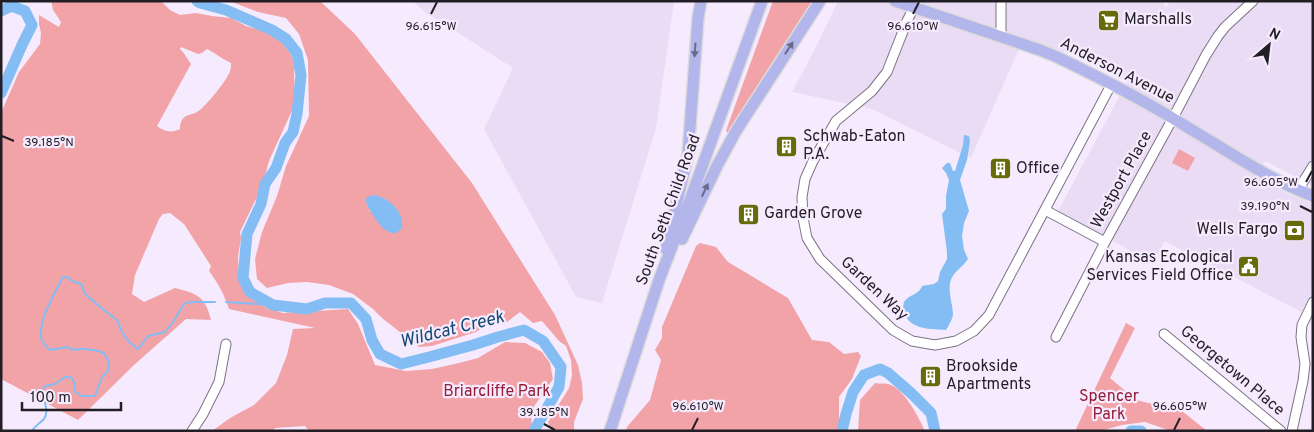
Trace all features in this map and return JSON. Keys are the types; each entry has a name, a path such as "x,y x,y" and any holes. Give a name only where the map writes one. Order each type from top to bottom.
{"main road":[{"path":"659,280 688,155 698,18 701,1"},
{"name":"South Seth Child Road","path":"610,431 659,280 762,1"},
{"path":"659,280 690,225 716,166 736,131 820,1"},
{"name":"Anderson Avenue","path":"895,1 916,5 1057,57 1173,118 1253,166 1313,196"}],"street":[{"path":"1001,1 1002,38"},
{"name":"Westport Place","path":"1056,337 1206,54 1225,27 1253,1"},
{"name":"Garden Way","path":"916,5 907,21 887,72 872,90 836,122 813,161 805,180 802,197 803,218 807,238 820,259 893,330 912,341 935,345 956,341 974,332 989,315 1111,85"},
{"path":"1298,190 1313,166"},
{"path":"1045,210 1105,242"},
{"path":"1292,431 1305,364 1301,337 1302,325 1313,302"},
{"name":"Georgetown Place","path":"1164,334 1281,431"},
{"path":"192,431 219,382 226,344"}],"shaded area":[{"path":"412,1 674,1 656,128 602,303 576,297 484,129 513,68 425,12"},
{"path":"838,1 1163,1 1166,8 1170,1 1313,1 1313,186 1265,161 1257,177 1288,194 1313,204 1313,291 1301,312 1165,241 1153,263 1058,211 1127,82 1074,55 1024,38 971,158 872,109 792,92"}],"green space":[{"name":"Briarcliffe Park","path":"51,1 161,1 170,10 180,15 196,13 231,18 246,26 273,32 292,56 295,104 269,161 258,195 240,232 239,278 250,296 265,307 283,313 348,309 358,324 375,365 406,371 432,369 478,358 505,342 525,343 542,352 550,363 553,379 531,411 532,431 309,431 305,426 275,428 272,431 212,431 230,418 254,405 276,383 287,355 293,329 315,328 229,309 225,298 209,271 211,266 184,224 170,213 163,214 159,219 135,275 132,294 144,302 175,288 189,292 203,300 211,320 186,319 134,365 78,420 1,379 1,113 19,72 40,44 39,15 59,27 61,22 53,10","holes":["181,47 198,54 207,49 231,63 231,69 217,91 204,106 197,112 184,117 180,129 162,130 157,126 191,64 180,49"]},
{"path":"320,1 355,34 472,183 555,315 578,365 582,383 583,399 574,422 574,431 551,431 548,422 569,388 572,375 571,360 566,346 559,341 542,321 533,323 520,312 507,322 490,323 476,332 432,346 419,347 353,294 329,285 307,282 288,283 267,288 257,279 255,259 262,232 277,196 286,166 309,116 308,60 299,34 286,18 258,12 232,2","holes":["384,198 395,207 400,215 373,214 369,210"]},
{"path":"773,1 815,1 728,133 726,131 728,125"},
{"path":"1179,149 1195,158 1188,171 1172,163"},
{"path":"700,243 716,247 728,262 788,298 812,340 829,342 844,354 858,352 861,356 852,379 839,397 839,423 837,431 626,431 627,427 650,400 661,360 655,350 662,338 662,327 696,246"},
{"name":"Spencer Park","path":"1126,323 1135,328 1110,378 1136,400 1182,411 1207,431 1171,431 1145,422 1122,425 1100,431 1075,431"},
{"path":"875,383 888,384 900,391 910,403 925,431 858,431 860,400"}],"water":[{"path":"964,135 969,136 970,141 967,160 960,180 969,211 964,223 962,236 964,250 968,259 951,280 950,293 953,315 946,330 922,328 907,319 903,308 904,303 906,299 919,291 922,286 934,284 938,281 940,272 947,259 942,214 946,209 949,180 942,168 947,163 950,163 953,171 955,171"},
{"path":"373,195 385,199 395,206 401,217 402,229 392,233 382,227 366,202 368,197"}],"waterway":[{"name":"Wildcat Creek","path":"197,1 226,10 272,30 286,39 297,53 301,75 293,132 285,143 276,168 265,184 261,204 247,234 243,278 250,292 273,305 307,309 325,303 351,303 366,319 372,340 380,354 401,364 524,330 543,341 561,367 559,387 535,429 536,431"},
{"name":"Wildcat Creek","path":"1,11 11,6 25,11 32,25 1,93"},
{"path":"32,431 46,416 41,391 45,386 55,384 65,377 71,377 74,382 75,392 82,396 95,396 102,377 108,371 109,362 104,353 88,349 72,350 68,347 50,350 42,341 41,334 44,317 63,277 68,277 82,285 85,294 117,320 129,342 138,349 148,336 165,332 184,304 190,302 215,302"},
{"path":"226,302 273,305"},
{"name":"Wildcat Creek","path":"842,431 853,392 864,375 880,369 888,373 931,413 935,431"},
{"name":"Wildcat Creek","path":"1131,431 1141,431"}],"place":[{"name":"Marshalls","path":"1108,20"},
{"name":"Schwab-Eaton P.A.","path":"787,146"},
{"name":"Office","path":"1000,169"},
{"name":"Garden Grove","path":"748,214"},
{"name":"Wells Fargo","path":"1294,230"},
{"name":"Kansas Ecological Services Field Office","path":"1249,267"},
{"name":"Brookside Apartments","path":"930,376"}]}
